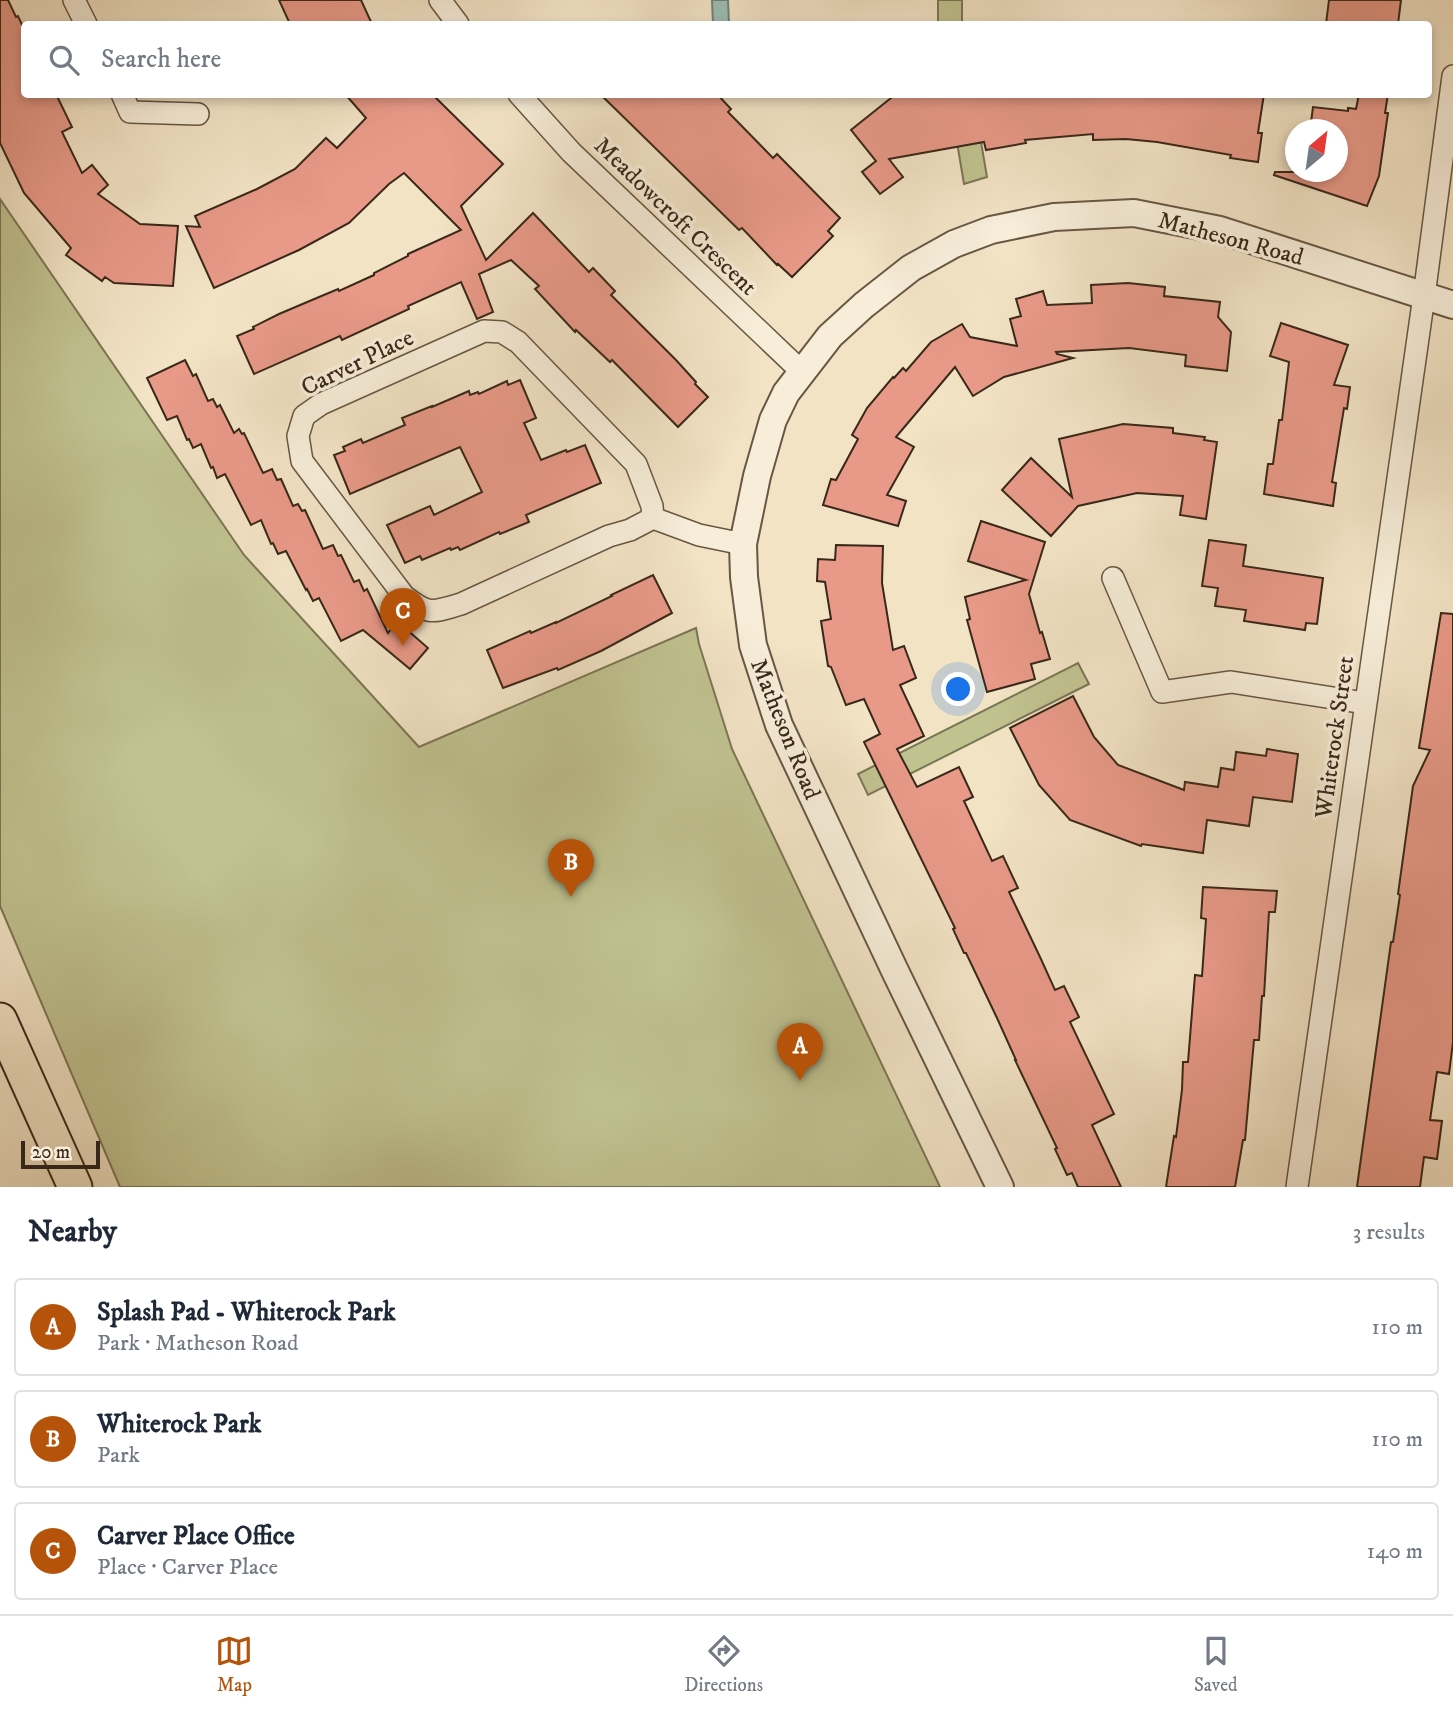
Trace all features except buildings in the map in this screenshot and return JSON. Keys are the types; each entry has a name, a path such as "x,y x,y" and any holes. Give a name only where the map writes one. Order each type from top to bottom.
{"main road":[{"path":"0,1020 75,1187"}],"street":[{"path":"74,0 84,21"},
{"path":"440,0 456,21"},
{"name":"Whiterock Street","path":"1297,1187 1453,76"},
{"path":"124,98 130,112 198,114"},
{"name":"Meadowcroft Crescent","path":"523,98 571,152 801,371"},
{"name":"Matheson Road","path":"1000,1187 779,725 753,645 744,578 743,544 757,476 773,420 786,393 830,336 855,312 911,268 954,244 991,230 1054,217 1134,213 1220,230 1453,305"},
{"name":"Carver Place","path":"484,331 502,332 518,342 636,464 652,506 653,518 461,604 439,611 423,610 404,596 302,461 298,436 304,416 321,404 484,331"},
{"path":"653,518 699,535 743,544"},
{"path":"1113,578 1162,692 1231,682 1365,703"}],"green space":[{"path":"938,0 962,0 962,21 938,21"},
{"path":"950,98 974,98 987,177 964,184"},
{"path":"0,199 244,555 419,747 696,628 732,749 940,1187 120,1187 0,906"},
{"path":"1078,663 1089,684 868,795 858,774"}],"water":[{"path":"712,0 728,0 729,21 713,21"}],"place":[{"name":"Carver Place Office","path":"403,646"},
{"name":"Whiterock Park","path":"571,897"},
{"name":"Splash Pad - Whiterock Park","path":"800,1081"}]}
